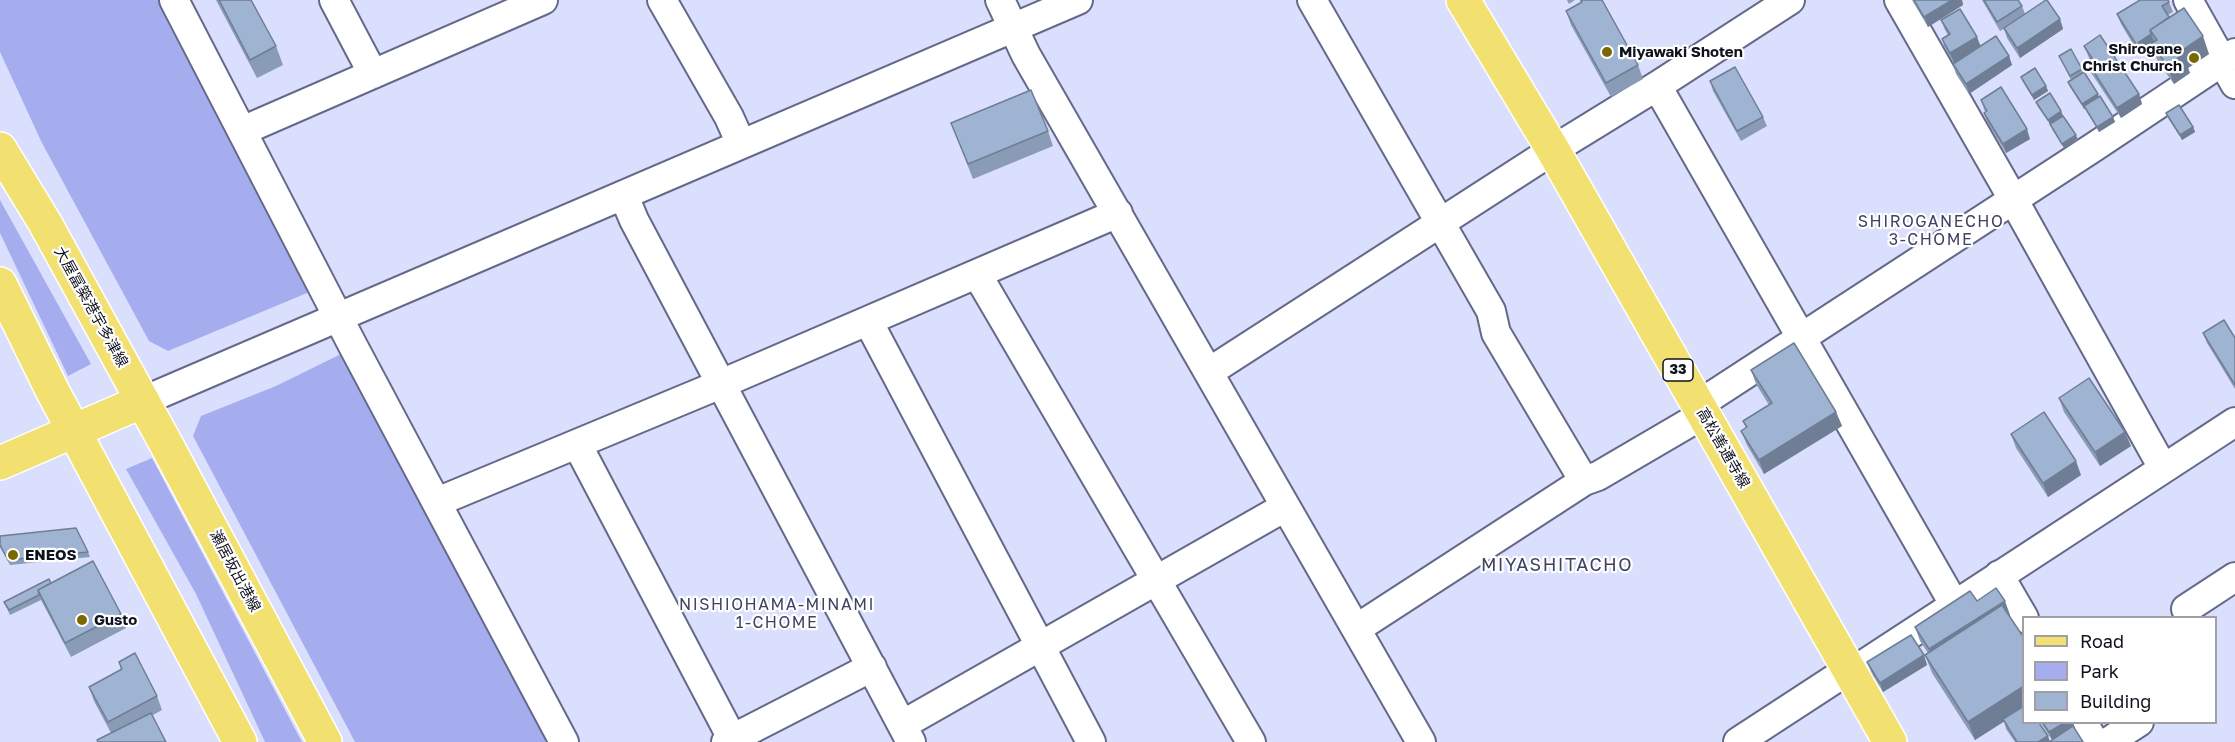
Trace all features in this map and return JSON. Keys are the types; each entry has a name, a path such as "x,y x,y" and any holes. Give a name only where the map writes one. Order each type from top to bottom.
{"main road":[{"name":"高松善通寺線","path":"1463,0 1552,150 1890,742"},
{"name":"大屋冨築港宇多津線","path":"0,150 45,223 143,401"},
{"path":"0,284 74,431 240,742"},
{"path":"0,463 143,401"},
{"name":"瀬居坂出港線","path":"143,401 325,742"}],"street":[{"path":"174,0 338,318 564,742"},
{"path":"334,0 373,74"},
{"path":"242,131 373,74 502,8 543,0"},
{"path":"662,0 729,117 741,144"},
{"path":"1000,0 1026,55 1421,742"},
{"path":"143,401 1078,0"},
{"path":"1312,0 1491,311 1496,333 1584,481"},
{"path":"1209,372 1552,150 1657,86 1790,0"},
{"path":"1899,0 2163,468"},
{"path":"1356,629 1584,481 1598,476 1701,409 1801,339 2013,199 2231,66 2188,0"},
{"path":"1657,86 1954,604"},
{"path":"624,196 634,220 907,734 1040,646 1285,507"},
{"path":"437,502 721,384 1118,213"},
{"path":"977,274 1251,742"},
{"path":"868,321 1091,742"},
{"path":"1754,738 1836,678 1863,665 2235,422"},
{"path":"577,444 731,741 872,667"},
{"path":"1999,575 2023,616"},
{"path":"2186,609 2235,577"},
{"path":"2084,724 2094,742"},
{"path":"2108,742 2137,724"}],"green space":[{"path":"0,0 163,0 311,284 307,293 168,351 149,341 42,143 0,52"},
{"path":"0,200 91,364 68,376 0,233"},
{"path":"341,354 349,359 553,742 355,742 193,436 201,416 276,386"},
{"path":"152,458 302,742 265,742 196,594 126,469"}],"building":[{"path":"219,0 251,0 276,46 250,60"},
{"name":"Miyawaki Shoten","path":"1581,0 1602,0 1638,65 1606,83 1566,11 1582,2"},
{"path":"1914,0 1952,0 1924,17"},
{"path":"1984,0 2018,0 2022,6 1997,22"},
{"path":"2046,0 2060,19 2017,48 2004,28"},
{"path":"2140,0 2168,0 2169,2 2162,6 2169,17 2150,30 2151,34 2136,44 2117,14"},
{"path":"2184,8 2203,36 2181,51 2183,54 2167,66 2152,43 2157,40 2150,30"},
{"path":"1960,9 1977,37 1950,53 1942,39 1950,34 1941,20"},
{"path":"2100,35 2139,94 2117,108 2087,61 2092,58 2084,46"},
{"path":"1996,36 2009,56 1966,84 1953,64"},
{"path":"2071,49 2082,69 2070,76 2059,56"},
{"path":"1735,67 1763,117 1737,131 1710,81"},
{"path":"2035,68 2046,86 2032,95 2021,77"},
{"path":"2084,72 2098,94 2082,104 2068,82"},
{"path":"2001,87 2027,129 2003,144 1984,113 1987,111 1981,100"},
{"path":"1031,90 1048,131 968,164 951,123"},
{"path":"2050,93 2061,111 2048,120 2036,102"},
{"path":"2100,96 2113,117 2097,127 2084,106"},
{"path":"2179,105 2193,127 2180,135 2166,113"},
{"path":"2063,116 2076,135 2062,144 2050,124"},
{"path":"2224,320 2235,338 2235,385 2203,333"},
{"path":"1794,343 1836,412 1759,460 1741,431 1747,427 1743,421 1772,403 1751,370"},
{"path":"2089,378 2125,432 2095,452 2059,398"},
{"path":"2044,412 2076,461 2043,483 2011,434"},
{"path":"76,528 88,552 8,560 0,545 0,536"},
{"path":"93,561 121,614 65,643 38,590"},
{"path":"49,579 51,583 38,590 39,595 9,610 4,602"},
{"path":"1996,588 2005,601 1929,649 1915,627 1970,591 1977,601"},
{"path":"2002,605 2022,635 2022,687 1968,722 1925,655"},
{"path":"1911,635 1924,655 1880,683 1867,662"},
{"path":"135,653 157,696 108,722 89,687 122,669 119,662"},
{"path":"2022,707 2022,724 2040,724 2048,736 2038,742 2017,742 2003,719"},
{"path":"151,713 166,742 98,742 97,740"},
{"path":"2044,724 2062,724 2049,732"},
{"path":"2073,726 2083,742 2049,742"}],"place":[{"name":"Miyawaki Shoten","path":"1607,52"},
{"name":"Shirogane Christ Church","path":"2194,58"},
{"name":"ENEOS","path":"13,555"},
{"name":"Gusto","path":"82,620"}],"district":[{"name":"SHIROGANECHO 3-CHOME","path":"1931,231"},
{"name":"MIYASHITACHO","path":"1557,565"},
{"name":"NISHIOHAMA-MINAMI 1-CHOME","path":"777,614"}]}
